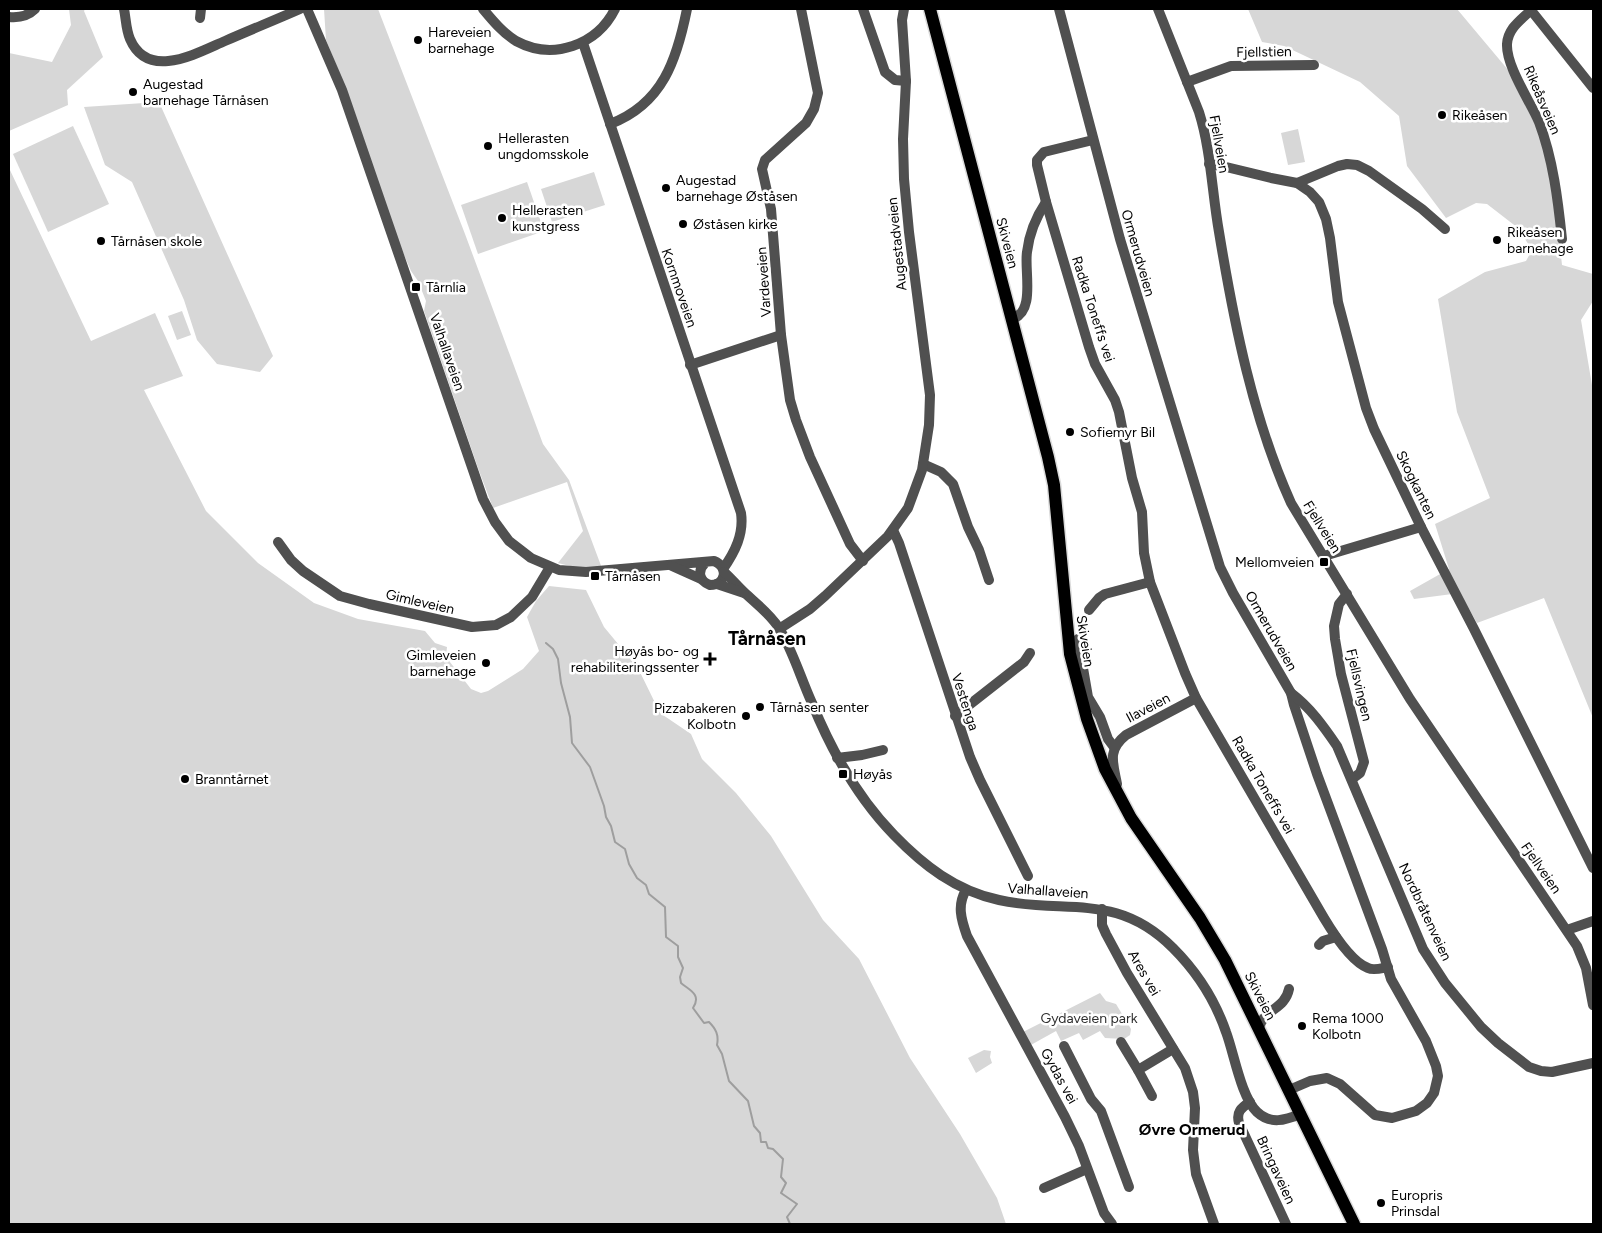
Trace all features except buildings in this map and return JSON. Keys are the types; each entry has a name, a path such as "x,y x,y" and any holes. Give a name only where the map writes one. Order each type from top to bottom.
{"main road":[{"name":"Skiveien","path":"930,9 1044,437 1054,485 1070,654 1096,744 1114,789 1131,818 1213,939 1259,1027 1354,1224"}],"street":[{"path":"10,17 26,15 36,9"},
{"path":"124,9 129,34 134,46 150,58 167,62 187,57 300,9"},
{"name":"Valhallaveien","path":"307,9 342,90 488,509 498,527 514,545 531,558 550,567 567,571 586,572 710,562"},
{"path":"483,9 504,32 518,41 527,46 550,50 583,43 594,36 615,9"},
{"path":"610,124 624,118 645,103 664,81 679,46 687,9"},
{"name":"Vardeveien","path":"801,9 818,93 817,101 806,123 765,160 762,170 772,208 781,335 790,400 810,457 850,544 863,561"},
{"path":"863,9 885,72 895,80 906,81"},
{"name":"Augestadveien","path":"898,9 902,20"},
{"name":"Augestadveien","path":"779,629 815,605 863,561 893,530 908,508 923,464 929,425 930,395 908,232 905,188 903,139 906,81 902,20 904,9"},
{"name":"Ormerudveien","path":"1059,9 1136,296 1217,560 1233,593 1291,693 1317,774 1394,987 1421,1032 1436,1066 1437,1082 1430,1098 1416,1111 1397,1117 1388,1118 1375,1115 1340,1084 1327,1078 1310,1081 1290,1090"},
{"name":"Fjellveien","path":"1158,9 1204,128 1228,282 1260,416 1282,483 1291,503 1410,699 1577,946 1585,963 1593,1004"},
{"path":"1531,10 1593,88"},
{"name":"Rikeåsveien","path":"1531,10 1516,24 1508,39 1507,46 1509,58 1539,123 1545,143 1553,176 1562,240"},
{"name":"Kornmoveien","path":"583,43 740,513 741,529 733,553 724,570"},
{"name":"Fjellstien","path":"1187,82 1231,66 1314,65"},
{"name":"Radka Toneffs vei","path":"1093,140 1044,152 1037,160 1037,165 1046,202 1089,347 1119,412 1132,478 1142,512 1144,553 1150,582 1196,698 1324,918 1336,937 1367,968 1378,969 1388,967"},
{"path":"1209,164 1298,182 1338,166 1347,164 1357,165 1369,171 1430,215 1445,229"},
{"name":"Skogkanten","path":"1298,182 1319,202 1326,219 1338,302 1366,408 1374,429 1593,868"},
{"path":"1012,319 1019,316 1024,310 1027,293 1028,248 1037,217 1046,202"},
{"path":"690,365 781,335"},
{"path":"923,464 941,472 953,484 989,580"},
{"path":"1324,556 1421,526"},
{"name":"Vestenga","path":"893,530 899,542 955,716 980,780 1028,876"},
{"name":"Gimleveien","path":"278,542 291,560 303,571 340,596 472,627 496,625 512,617 532,597 550,567"},
{"path":"710,562 720,564 724,570 723,578 717,584 706,584 701,579 700,570 710,562 737,542"},
{"name":"Valhallaveien","path":"671,566 701,579"},
{"name":"Valhallaveien","path":"724,570 767,613 779,629 826,738 837,758 864,800 893,834 927,866 966,890 1008,902 1102,909 1133,919 1149,928 1172,946 1192,969 1208,993 1220,1016 1250,1102 1259,1114 1270,1120 1283,1121 1300,1114"},
{"path":"1089,610 1105,594 1150,582"},
{"name":"Valhallaveien","path":"717,584 745,593"},
{"name":"Fjellsvingen","path":"1347,594 1339,604 1334,626 1341,674 1364,762 1360,773 1352,779"},
{"path":"1078,639 1088,698 1100,717 1108,739 1114,746 1112,755 1117,784 1114,789"},
{"path":"955,716 1024,662 1030,653"},
{"name":"Nordbråtenveien","path":"1291,693 1302,701 1338,746 1423,948 1445,983 1481,1027 1529,1067 1552,1072 1593,1063"},
{"name":"Ilaveien","path":"1114,746 1126,735 1196,698"},
{"path":"837,758 883,750"},
{"name":"Gydas vei","path":"966,890 960,906 967,936 1065,1117 1079,1146 1104,1214 1112,1224"},
{"name":"Ares vei","path":"1102,909 1102,920 1106,934 1185,1068 1193,1092 1195,1108 1193,1150 1196,1174 1214,1224"},
{"path":"1567,930 1593,921"},
{"path":"1319,944 1336,937"},
{"path":"1259,1027 1261,1021 1288,997 1289,990"},
{"path":"1121,1042 1152,1096"},
{"name":"Gydas vei","path":"1064,1046 1091,1099 1101,1111 1129,1187"},
{"path":"1138,1070 1173,1049"},
{"name":"Bringaveien","path":"1250,1102 1240,1109 1239,1123 1286,1224"},
{"path":"1044,1188 1087,1169"}],"green space":[{"path":"69,9 85,9 84,11 103,57 67,90 68,105 9,131 9,53 52,62 71,25"},
{"path":"324,9 378,9 465,234 543,444 569,480 603,571 582,569 558,563 583,531 567,482 493,508 424,311 426,301 401,248 344,84 326,40"},
{"path":"1248,9 1457,9 1509,71 1548,137 1562,265 1593,274 1593,301 1581,320 1593,391 1593,718 1544,598 1477,623 1460,593 1414,599 1410,591 1449,569 1435,524 1490,498 1457,412 1438,299 1485,272 1526,261 1532,250 1518,228 1487,204 1476,203 1446,218 1407,166 1399,116 1360,82 1284,46 1262,42"},
{"path":"159,102 273,356 260,372 217,364 197,340 184,300 132,182 105,165 84,107"},
{"path":"73,126 109,204 48,232 13,154"},
{"path":"1298,129 1305,162 1288,165 1281,133"},
{"path":"9,168 91,341 155,313 183,376 144,390 206,511 258,563 314,603 358,619 425,631 435,643 447,647 446,657 471,689 481,693 488,691 523,669 539,651 527,617 536,601 549,586 586,590 604,627 638,668 660,713 691,734 702,759 736,793 771,836 823,920 859,959 910,1058 960,1134 997,1198 1006,1224 9,1224"},
{"path":"594,172 605,205 552,222 541,189"},
{"name":"Hellerasten kunstgress","path":"527,182 544,231 478,254 461,205"},
{"path":"182,311 191,335 177,340 168,316"},
{"name":"Gydaveien park","path":"1100,993 1106,1001 1116,1004 1131,1029 1130,1035 1124,1039 1105,1038 1100,1031 1083,1040 1079,1033 1061,1041 1056,1031 1029,1046 1023,1032"},
{"path":"984,1050 991,1051 992,1063 976,1073 968,1058"}],"waterway":[{"path":"546,643 553,649 558,659 561,683 570,717 572,743 590,767 615,842 625,849 629,864 637,878 646,885 649,894 665,907 666,937 678,946 678,957 683,968 680,977 681,983 691,990 695,996 693,1008 704,1023 709,1022 715,1030 718,1038 717,1045 722,1054 729,1081 748,1101 754,1126 760,1133 761,1142 766,1142 768,1148 773,1149 783,1159 781,1177 786,1183 781,1193 797,1204 787,1217 790,1224"}],"place":[{"name":"Hareveien barnehage","path":"418,40"},
{"name":"Augestad barnehage Tårnåsen","path":"133,92"},
{"name":"Rikeåsen","path":"1442,115"},
{"name":"Hellerasten ungdomsskole","path":"488,146"},
{"name":"Augestad barnehage Øståsen","path":"666,188"},
{"name":"Hellerasten kunstgress","path":"502,218"},
{"name":"Øståsen kirke","path":"683,224"},
{"name":"Rikeåsen barnehage","path":"1497,240"},
{"name":"Tårnåsen skole","path":"101,241"},
{"name":"Tårnlia","path":"416,287"},
{"name":"Sofiemyr Bil","path":"1070,432"},
{"name":"Mellomveien","path":"1324,562"},
{"name":"Tårnåsen","path":"595,576"},
{"name":"Høyås bo- og rehabiliteringssenter","path":"710,659"},
{"name":"Gimleveien barnehage","path":"486,663"},
{"name":"Tårnåsen senter","path":"760,707"},
{"name":"Pizzabakeren Kolbotn","path":"746,716"},
{"name":"Høyås","path":"843,774"},
{"name":"Branntårnet","path":"185,779"},
{"name":"Rema 1000 Kolbotn","path":"1302,1026"},
{"name":"Europris Prinsdal","path":"1381,1203"}],"district":[{"name":"Tårnåsen","path":"767,638"},
{"name":"Øvre Ormerud","path":"1192,1129"}]}
